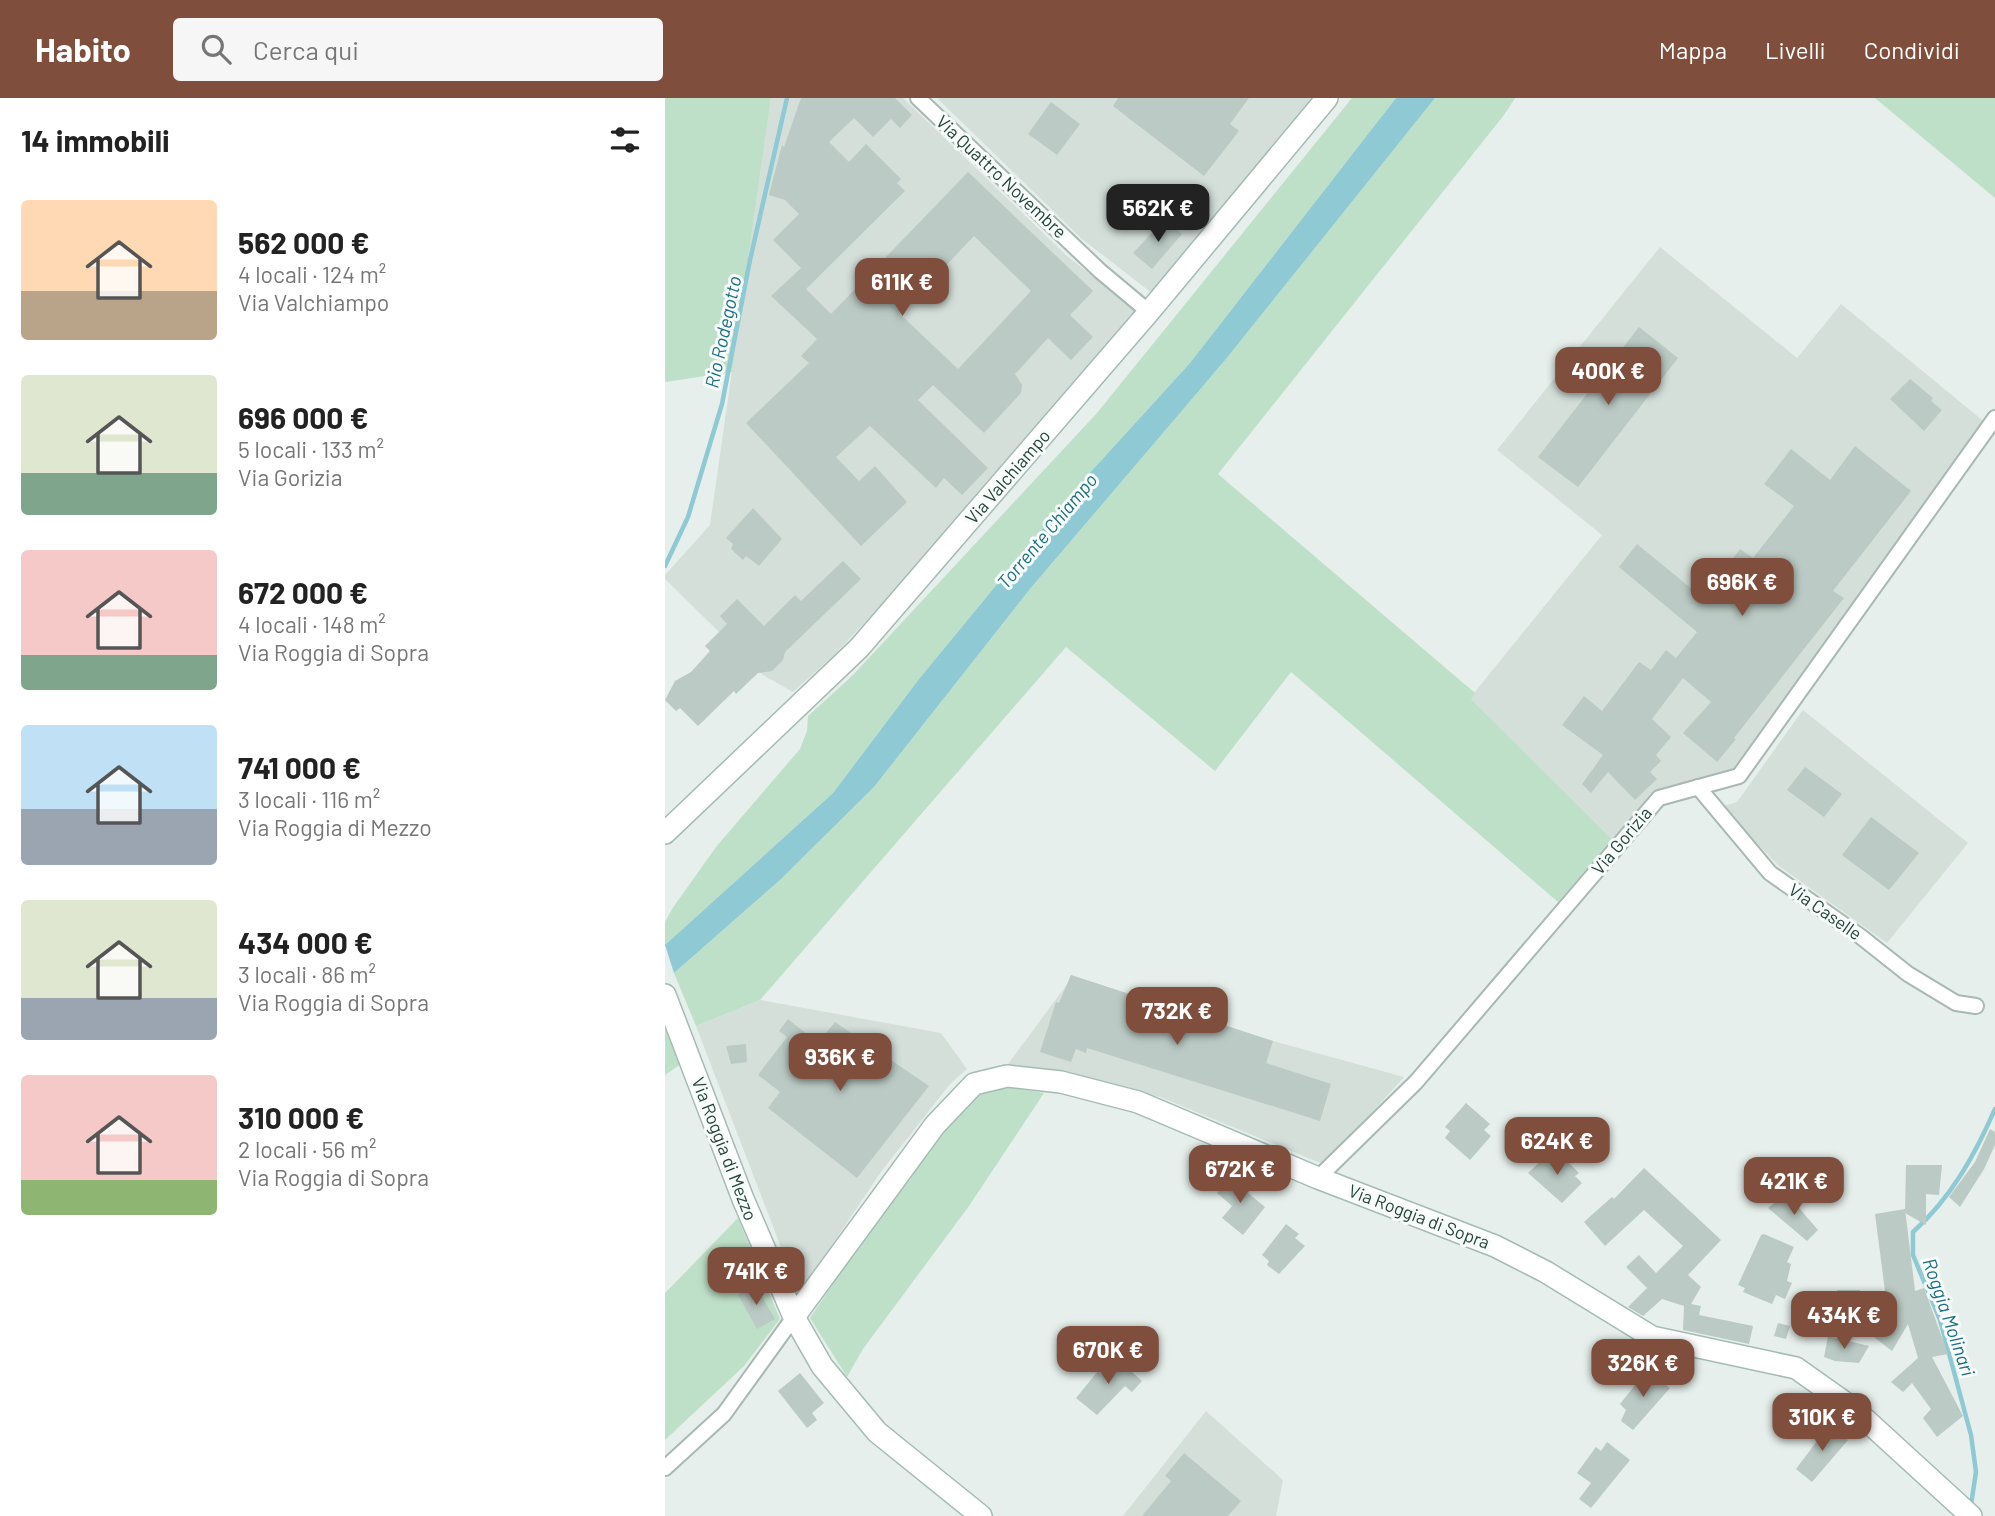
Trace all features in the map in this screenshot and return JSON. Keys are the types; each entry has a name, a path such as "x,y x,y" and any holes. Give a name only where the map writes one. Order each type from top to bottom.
{"street":[{"name":"Via Quattro Novembre","path":"918,98 1100,271 1149,312"},
{"name":"Via Valchiampo","path":"665,833 859,648 1149,312 1327,98"},
{"name":"Via Gorizia","path":"1318,1178 1416,1082 1659,798 1739,776 1995,418"},
{"name":"Via Caselle","path":"1698,787 1770,873 1860,936 1907,974 1956,1003 1976,1006"},
{"name":"Via Roggia di Mezzo","path":"665,995 738,1186 794,1317 821,1366 877,1432 981,1516"},
{"name":"Via Roggia di Sopra","path":"794,1317 935,1125 974,1084 1007,1076 1061,1082 1138,1102 1318,1178 1495,1246 1546,1272 1651,1337 1796,1368 1854,1409 1971,1516"},
{"path":"665,1468 724,1413 794,1317"}],"shaded area":[{"path":"771,98 903,98 1067,256 1142,315 998,481 834,655 793,692 763,675 665,579 665,575 710,525"},
{"path":"937,98 1316,98 1157,297 1082,239"},
{"path":"1660,247 1797,358 1841,304 1987,424 1722,784 1643,806 1612,839 1470,698 1602,535 1497,450"},
{"path":"1803,710 1968,843 1887,943 1779,866 1721,807 1737,802"},
{"path":"1071,975 1273,1041 1404,1077 1325,1165 1160,1097 1008,1064 1068,983"},
{"path":"760,1000 941,1033 967,1069 950,1084 881,1172 799,1294 696,1026"},
{"path":"1206,1411 1283,1480 1276,1516 1123,1516"}],"green space":[{"path":"665,98 771,98 732,372 665,382"},
{"path":"1352,98 1396,98 1190,363 1077,487 919,679 833,793 665,945 665,922 672,909 716,847 800,749 807,731 808,716 853,675 1097,413"},
{"path":"1435,98 1515,98 1218,474 1475,693 1471,699 1612,839 1558,902 1291,672 1215,771 1066,647 760,1000 696,1026 674,973 780,880 874,787 1030,589 1226,359"},
{"path":"1875,98 1995,98 1995,198"},
{"path":"665,1025 681,1064 665,1075"},
{"path":"1007,1087 1044,1093 969,1206 863,1349 847,1377 810,1318 899,1186 967,1100 979,1092"},
{"path":"738,1218 780,1319 744,1366 665,1440 665,1293"}],"water":[{"name":"Torrente Chiampo","path":"1396,98 1435,98 1226,359 1030,589 874,787 780,880 674,973 665,945 833,793 919,679 1077,487 1190,363"}],"building":[{"path":"801,98 895,98 912,115 900,128 891,119 873,137 854,118 829,142 849,162 866,144 901,179 897,183 905,191 806,289 831,314 968,172 1093,291 1070,315 1093,337 1071,360 1048,338 1015,374 1022,385 1021,393 984,433 933,385 918,400 988,468 962,495 944,478 936,488 870,426 836,457 859,481 875,466 907,502 861,546 746,423 809,363 801,356 817,339 771,296 801,268 773,240 799,214 785,200 769,195 782,145 784,147","holes":["974,236 1031,291 958,369 900,314"]},
{"path":"1118,98 1249,98 1230,124 1239,131 1204,176 1113,106"},
{"path":"1051,102 1080,124 1057,155 1028,134"},
{"path":"1165,219 1182,234 1152,269 1133,253"},
{"path":"1639,327 1678,358 1578,487 1538,457"},
{"path":"1910,379 1933,398 1931,401 1942,410 1924,431 1890,399"},
{"path":"1855,446 1911,491 1833,591 1844,598 1717,762 1683,733 1711,702 1683,678 1652,719 1671,737 1656,755 1661,761 1650,772 1657,779 1635,800 1608,772 1591,793 1582,784 1603,755 1562,725 1584,696 1602,711 1639,662 1651,670 1666,650 1676,658 1697,632 1619,567 1637,544 1703,598 1740,549 1753,558 1794,506 1764,484 1791,449 1830,480"},
{"path":"753,508 782,539 759,566 746,556 743,560 731,549 733,544 726,538"},
{"path":"843,561 861,579 785,652 783,660 772,671 758,673 736,694 734,691 698,726 680,708 676,711 665,700 675,681 691,672 710,651 705,646 727,624 720,616 737,599 764,626 795,595 801,601"},
{"path":"1805,767 1842,794 1824,817 1787,790"},
{"path":"1871,817 1919,853 1889,890 1842,855"},
{"path":"1071,975 1273,1041 1266,1063 1331,1084 1320,1121 1087,1048 1086,1053 1076,1049 1071,1062 1040,1052 1056,1002 1059,1003"},
{"path":"788,1019 813,1039 817,1034 822,1038 835,1022 929,1086 857,1178 768,1108 780,1092 758,1075 787,1037 779,1031"},
{"path":"746,1044 747,1062 731,1064 726,1046"},
{"path":"1466,1103 1490,1124 1484,1130 1491,1136 1470,1160 1445,1138 1450,1131 1445,1127"},
{"path":"1990,1129 1995,1132 1995,1145 1984,1169 1960,1207 1949,1197 1975,1162"},
{"path":"1558,1152 1579,1173 1575,1176 1582,1183 1562,1203 1528,1173 1547,1155 1551,1159"},
{"path":"1906,1165 1942,1165 1939,1195 1926,1194 1926,1225 1905,1213"},
{"path":"1644,1168 1721,1240 1688,1275 1701,1287 1691,1304 1701,1306 1699,1315 1753,1326 1749,1344 1683,1330 1684,1306 1662,1299 1643,1316 1628,1307 1647,1288 1626,1267 1639,1255 1656,1273 1683,1246 1644,1210 1605,1246 1584,1222 1612,1197 1614,1199"},
{"path":"1232,1175 1251,1189 1248,1193 1265,1207 1243,1235 1222,1218 1232,1206 1217,1193"},
{"path":"1786,1193 1818,1230 1807,1241 1768,1208"},
{"path":"1905,1209 1915,1291 1924,1288 1948,1354 1932,1357 1963,1416 1937,1437 1923,1418 1931,1409 1912,1383 1903,1392 1891,1382 1918,1358 1908,1324 1892,1351 1874,1337 1831,1320 1837,1290 1860,1290 1860,1295 1885,1291 1875,1214"},
{"path":"1286,1224 1299,1234 1295,1238 1305,1246 1279,1274 1267,1265 1269,1261 1262,1255"},
{"path":"1761,1235 1794,1247 1787,1262 1791,1264 1787,1281 1792,1283 1785,1299 1776,1295 1772,1304 1743,1292 1745,1288 1738,1285"},
{"path":"751,1287 753,1291 757,1288 775,1319 757,1329 738,1295"},
{"path":"1778,1323 1790,1326 1786,1339 1774,1336"},
{"path":"1828,1336 1869,1346 1859,1363 1835,1361 1824,1357"},
{"path":"1119,1356 1134,1368 1132,1372 1142,1381 1132,1392 1125,1386 1097,1415 1076,1398 1098,1371 1103,1375"},
{"path":"1647,1370 1670,1388 1633,1430 1621,1421 1626,1410 1620,1404"},
{"path":"800,1373 824,1403 812,1413 817,1420 807,1428 778,1391"},
{"path":"1829,1425 1848,1440 1812,1482 1796,1469"},
{"path":"1607,1442 1630,1460 1591,1508 1579,1499 1591,1483 1577,1473 1596,1447 1601,1451"},
{"path":"1184,1453 1241,1501 1228,1516 1142,1516 1171,1481 1165,1476"}],"waterway":[{"name":"Rio Rodegotto","path":"665,566 688,517 722,404 750,260 787,98"},
{"name":"Roggia Molinari","path":"1971,1505 1976,1472 1971,1435 1940,1320 1913,1255 1913,1232 1939,1205 1961,1175 1995,1109"}]}
